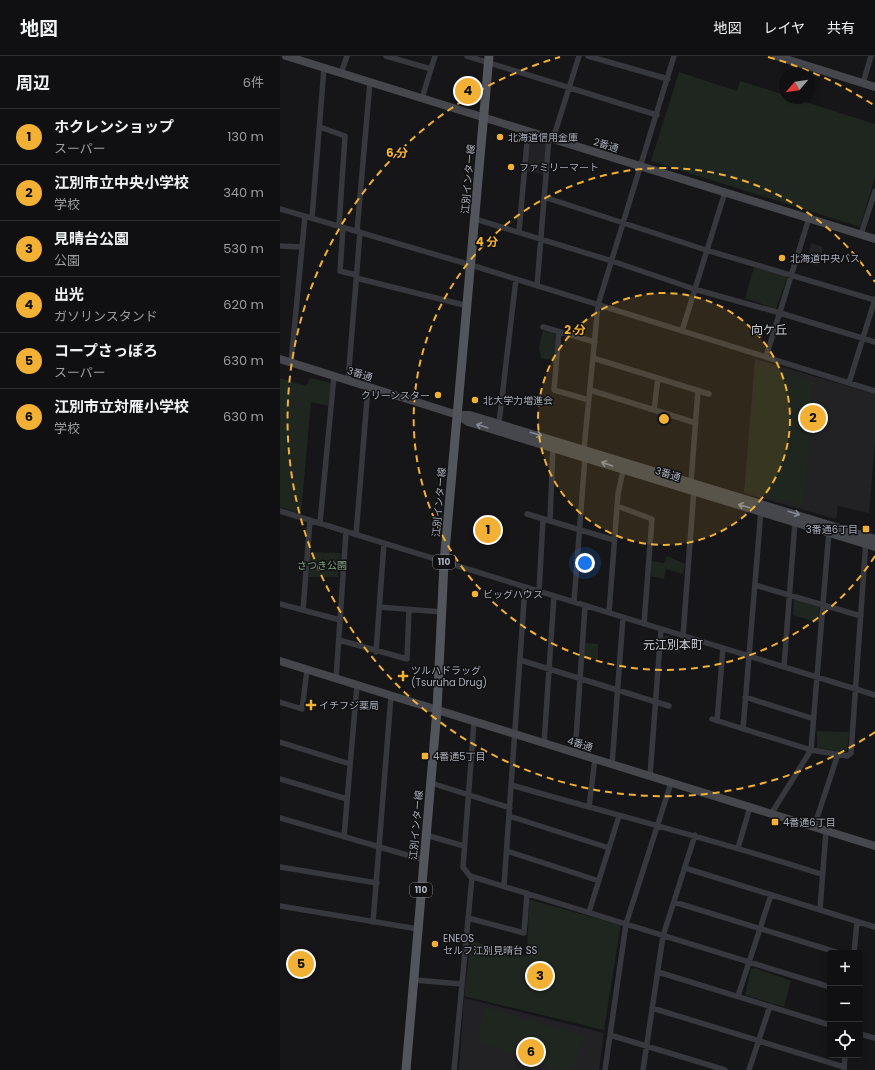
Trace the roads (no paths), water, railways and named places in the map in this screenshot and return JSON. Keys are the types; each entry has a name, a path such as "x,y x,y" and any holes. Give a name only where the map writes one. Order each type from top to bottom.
{"main road":[{"name":"江別インター線","path":"406,1070 437,710 444,563 476,219 489,60"}],"street":[{"name":"2番通","path":"286,56 875,239"},
{"path":"341,73 347,56"},
{"path":"389,56 431,69"},
{"path":"422,98 435,56"},
{"path":"467,56 489,60 570,89 657,115"},
{"path":"537,286 544,197 551,138 570,89 579,56"},
{"path":"588,56 668,79"},
{"path":"574,602 589,400 598,305 625,222 674,56"},
{"path":"776,56 799,60 875,87"},
{"path":"863,83 872,56"},
{"path":"312,218 324,68"},
{"path":"348,381 370,82"},
{"path":"320,128 345,136 340,271 468,306"},
{"path":"519,232 528,131"},
{"path":"861,234 875,191"},
{"path":"682,331 725,192"},
{"path":"544,197 625,222 706,250 875,299 849,383"},
{"path":"280,209 471,265 875,391"},
{"path":"291,363 305,216"},
{"path":"766,357 809,218"},
{"path":"476,219 612,261 694,290 780,313 875,342"},
{"path":"280,246 302,247"},
{"path":"499,424 516,279"},
{"path":"542,327 595,342"},
{"path":"559,332 554,390 589,400"},
{"path":"593,358 709,394"},
{"name":"3番通","path":"280,359 458,415 471,415 585,453 625,461 866,540 875,547"},
{"path":"320,523 334,376"},
{"path":"654,410 658,378"},
{"path":"356,535 368,387"},
{"path":"590,390 696,423"},
{"path":"683,636 694,492 693,483 698,390"},
{"name":"3番通","path":"458,415 468,422 553,443"},
{"path":"550,521 553,443"},
{"name":"3番通","path":"585,453 623,470 694,492 762,507 795,522 830,529"},
{"path":"609,613 617,506 625,461"},
{"path":"617,506 652,519 644,624"},
{"path":"743,729 748,656 762,507"},
{"path":"280,511 444,563 875,695"},
{"path":"527,514 614,540"},
{"path":"539,592 543,519"},
{"path":"303,610 310,520"},
{"path":"784,667 795,522"},
{"path":"771,814 812,750 830,529"},
{"path":"336,679 346,532"},
{"name":"3番通","path":"866,540 875,539"},
{"path":"723,648 715,720 812,750 847,756 851,753 866,540"},
{"path":"376,652 384,543"},
{"path":"755,585 861,616"},
{"path":"504,886 525,587"},
{"path":"544,744 554,596"},
{"path":"280,604 340,620"},
{"path":"575,753 585,606"},
{"path":"379,607 442,612"},
{"path":"338,640 376,652 407,659 409,610"},
{"path":"612,765 623,617"},
{"path":"650,776 661,629"},
{"path":"520,660 669,706"},
{"name":"4番通","path":"280,662 875,846"},
{"path":"280,702 302,709 307,670"},
{"path":"344,837 357,685"},
{"path":"373,922 391,696"},
{"path":"745,697 814,718"},
{"path":"474,722 463,867 472,877 827,986"},
{"path":"280,742 350,764"},
{"path":"814,827 838,754"},
{"path":"589,807 595,759"},
{"path":"280,779 347,799"},
{"path":"430,783 510,808"},
{"path":"605,1070 626,924 671,783"},
{"path":"511,785 657,827 695,835 821,874"},
{"path":"738,848 750,807"},
{"path":"509,816 609,848"},
{"path":"589,912 619,816"},
{"path":"280,818 424,860"},
{"path":"820,909 821,874 826,831"},
{"path":"426,835 464,846"},
{"path":"643,1070 663,936 695,835"},
{"path":"507,852 598,881"},
{"path":"280,867 377,883"},
{"path":"684,868 875,927"},
{"path":"454,1070 472,877"},
{"path":"468,918 524,933 527,893"},
{"path":"738,996 771,895"},
{"path":"674,902 830,950"},
{"path":"280,906 418,929"},
{"path":"854,950 857,922"},
{"path":"658,972 827,1024"},
{"path":"414,980 462,984"},
{"path":"749,1070 770,1006"},
{"path":"652,1008 844,1068 845,1058"},
{"path":"610,1035 725,1070"},
{"path":"863,1035 875,1038"}],"place":[{"name":"出光","path":"468,91"},
{"name":"北海道信用金庫","path":"500,137"},
{"name":"ファミリーマート","path":"511,167"},
{"name":"北海道中央バス","path":"782,258"},
{"name":"クリーンスター","path":"438,395"},
{"name":"北大学力増進会","path":"475,400"},
{"name":"江別市立中央小学校","path":"813,418"},
{"name":"3番通6丁目","path":"866,529"},
{"name":"ホクレンショップ","path":"488,530"},
{"name":"ビッグハウス","path":"475,594"},
{"name":"ツルハドラッグ (Tsuruha Drug)","path":"403,676"},
{"name":"イチフジ薬局","path":"311,705"},
{"name":"4番通5丁目","path":"425,756"},
{"name":"4番通6丁目","path":"775,822"},
{"name":"ENEOS セルフ江別見晴台 SS","path":"435,944"},
{"name":"コープさっぽろ","path":"301,964"},
{"name":"見晴台公園","path":"540,976"},
{"name":"江別市立対雁小学校","path":"531,1052"}],"district":[{"name":"向ケ丘","path":"769,329"},
{"name":"元江別本町","path":"673,644"}],"park label":[{"name":"さつき公園","path":"322,565"}]}
